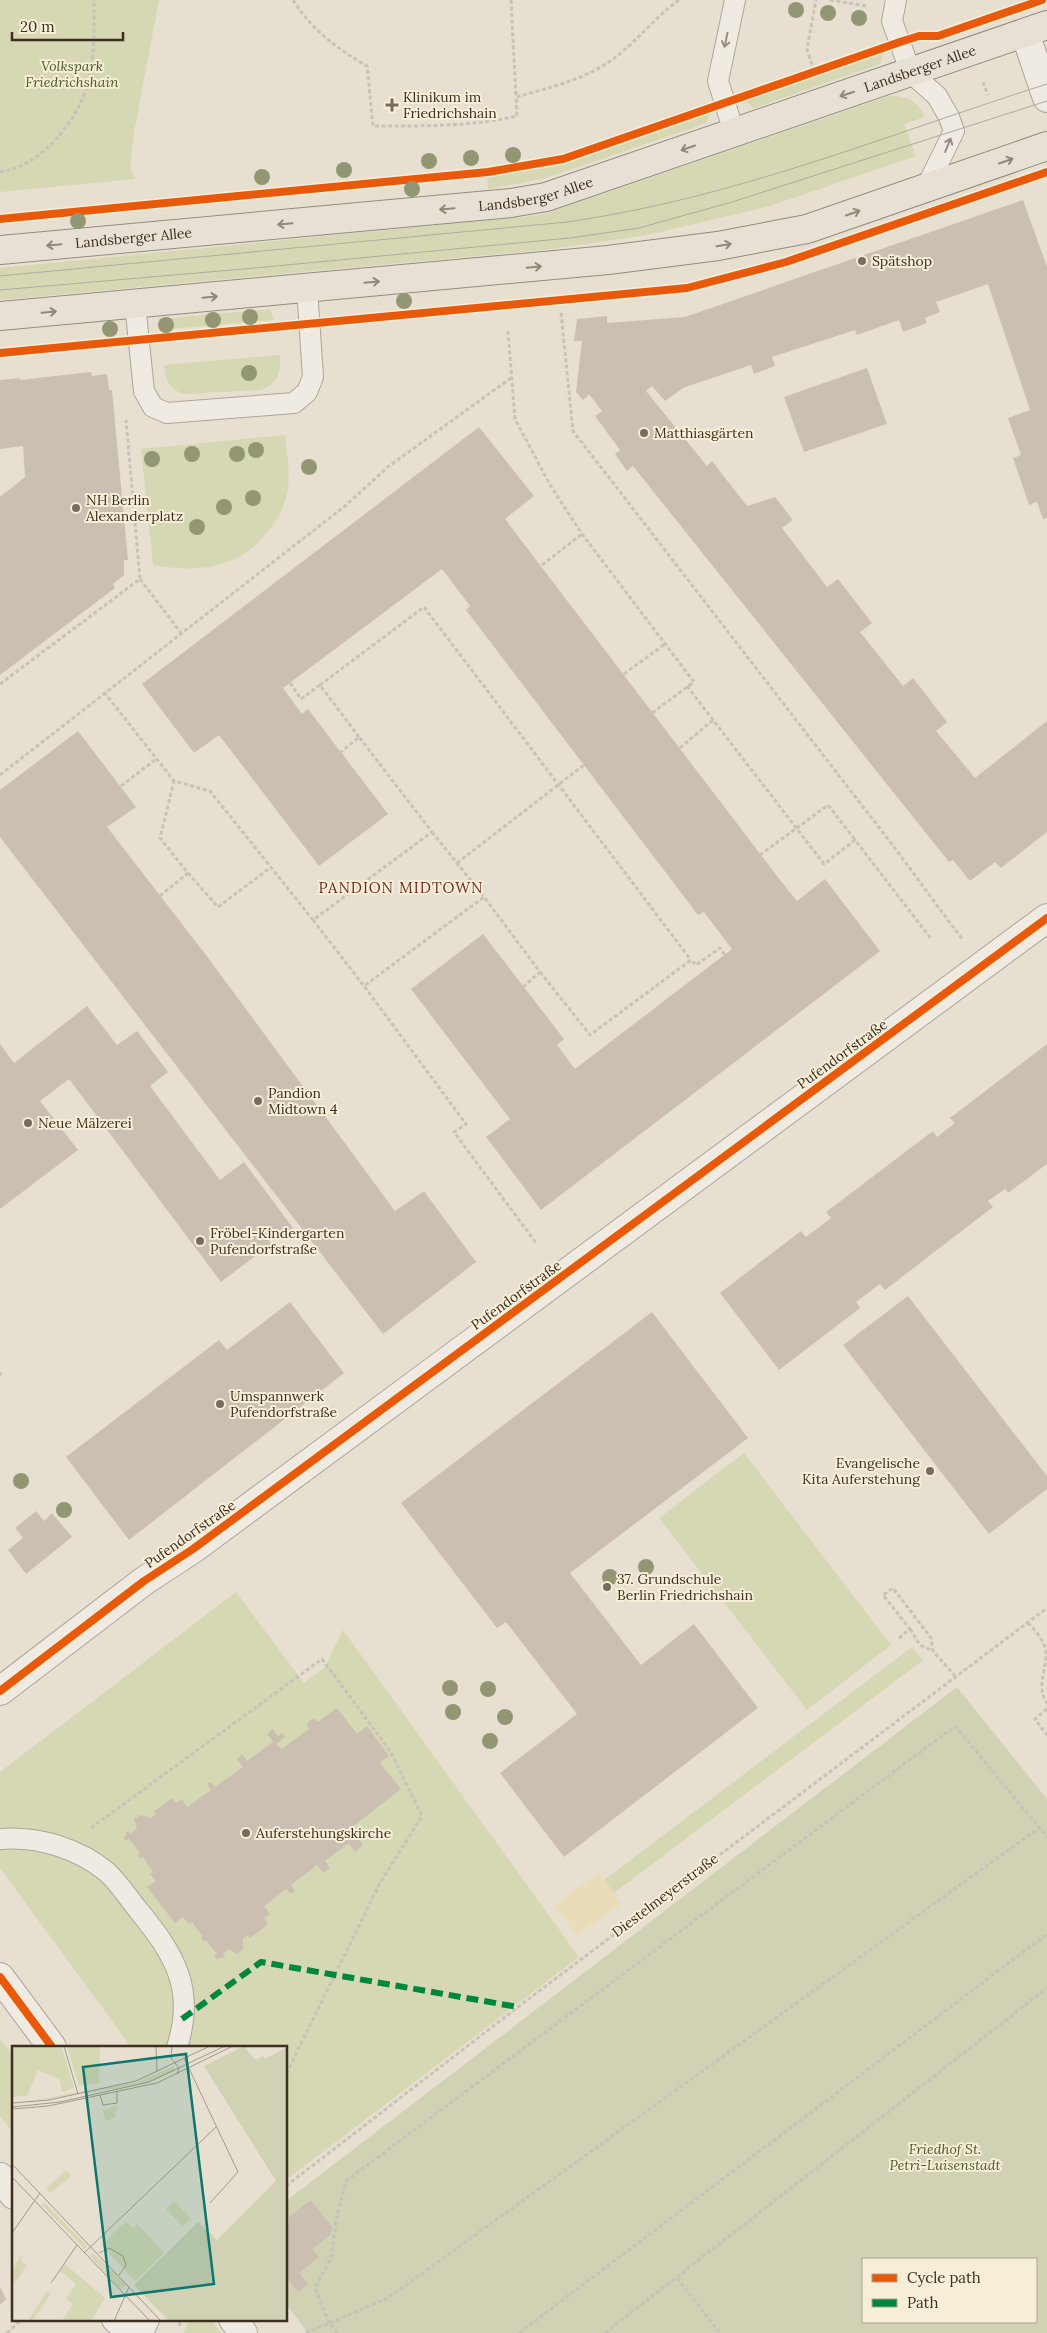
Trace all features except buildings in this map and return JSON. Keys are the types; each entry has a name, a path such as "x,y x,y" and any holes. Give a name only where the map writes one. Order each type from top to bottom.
{"main road":[{"name":"Landsberger Allee","path":"0,250 511,203 546,197 1036,29"},
{"path":"0,316 608,260 718,246 806,229 1047,146"}],"street":[{"path":"1036,29 1047,98"},
{"name":"Pufendorfstraße","path":"0,1691 144,1581 193,1549 1047,918"},
{"path":"0,1977 51,2046"},
{"path":"0,2176 12,2192"},
{"path":"117,2320 133,2333"},
{"path":"139,2333 145,2320"},
{"path":"234,2320 243,2333"}],"lane":[{"path":"734,132 718,80 735,0"},
{"path":"896,0 892,20 911,72 937,96 949,117 954,131 947,149 926,188"},
{"path":"135,304 144,391 153,407 167,413 294,403 307,392 313,377 307,288"},
{"path":"0,1839 20,1837 41,1840 78,1854 107,1873 163,1940 178,1970 184,1998 177,2046"}],"path":[{"path":"0,172 25,165 49,145 72,118 88,84 94,0"},
{"path":"293,0 318,33 337,49 367,66 373,126 484,123 517,116 511,0"},
{"path":"516,97 581,77 605,65 622,53 660,14 679,0"},
{"path":"814,71 807,49 816,0"},
{"path":"830,0 872,7"},
{"path":"805,74 822,68"},
{"path":"980,76 988,95"},
{"path":"561,313 573,431 885,835 946,917"},
{"path":"508,331 510,378 515,420 550,485 582,534 694,682 652,712"},
{"path":"0,775 104,692 345,506 389,466 510,378"},
{"path":"125,415 140,579 181,633"},
{"path":"542,565 582,534"},
{"path":"0,684 140,579"},
{"path":"290,683 301,699 424,607 696,966 720,948 725,955"},
{"path":"624,674 665,644"},
{"path":"320,685 590,1035 691,960"},
{"path":"687,686 824,864 855,840"},
{"path":"104,692 155,760 174,781 210,791 313,920 466,1124 454,1132 536,1243"},
{"path":"680,748 713,720"},
{"path":"341,752 359,738"},
{"path":"121,786 155,760"},
{"path":"457,863 584,765"},
{"path":"174,781 160,838 218,907 270,868"},
{"path":"760,854 828,805 932,940"},
{"path":"313,920 432,832"},
{"path":"160,896 188,873"},
{"path":"364,986 484,897"},
{"path":"524,986 540,972"},
{"path":"0,1372 0,1378"},
{"path":"933,1651 931,1638 893,1588 883,1595 920,1645 933,1651 956,1676"},
{"path":"1028,1623 1043,1642 1046,1653 1040,1688 1047,1703"},
{"path":"899,1638 910,1629"},
{"path":"63,1849 322,1659 390,1751 422,1816 380,1883 288,2070"},
{"path":"1047,1708 1035,1718 1047,1735"},
{"path":"337,2333 329,2323 315,2288 331,2258 337,2216 346,2181 955,1726 1047,1837"},
{"path":"306,2333 388,2298 1039,1828"},
{"path":"519,2333 1047,1934"},
{"path":"605,2333 1047,1988"},
{"path":"677,2278 720,2333"},
{"path":"6,2333 21,2320"}],"green space":[{"name":"Volkspark Friedrichshain","path":"0,0 159,0 134,132 130,168 136,179 0,192"},
{"path":"884,52 880,64 754,108 743,100"},
{"path":"889,96 911,100 919,107 925,117 904,124 916,156 770,206 647,235 552,249 0,300 0,268 541,215"},
{"path":"710,112 707,123 543,179 488,189 487,178 562,163"},
{"path":"270,309 274,320 159,330 159,319"},
{"path":"280,355 278,376 272,384 261,390 184,394 171,386 167,379 164,365"},
{"path":"285,435 289,482 287,494 279,515 258,543 232,560 217,565 202,568 186,568 153,565 141,449"},
{"path":"744,1453 891,1645 807,1710 659,1518"},
{"path":"236,1592 304,1683 325,1667 343,1630 579,1957 288,2178 288,2046 130,2046 0,1868 0,1772"},
{"path":"912,1647 923,1660 614,1893 604,1880"},
{"name":"Friedhof St. Petri-Luisenstadt","path":"957,1687 1047,1799 1047,2333 308,2333 288,2307 288,2199"},
{"path":"0,2039 12,2054 12,2131 0,2116"},
{"path":"189,2320 212,2320 221,2333 184,2333"}],"sand":[{"path":"599,1873 621,1904 576,1935 554,1905"}],"tram line":[{"path":"0,276 567,222 630,211 751,181 869,144 1047,84"},
{"path":"0,290 570,238 639,228 732,202 1047,101"}],"marked path":[{"path":"182,2019 261,1962 518,2007"}],"cycle path":[{"path":"0,219 488,172 563,159 900,42 919,36 938,36 1042,0"},
{"path":"0,353 687,288 786,262 1047,172"},
{"path":"0,1691 144,1581 193,1549 1047,918"},
{"path":"0,1977 51,2046"}],"place":[{"name":"Klinikum im Friedrichshain","path":"392,105"},
{"name":"Spätshop","path":"862,261"},
{"name":"Matthiasgärten","path":"644,433"},
{"name":"NH Berlin Alexanderplatz","path":"76,508"},
{"name":"Pandion Midtown 4","path":"258,1101"},
{"name":"Neue Mälzerei","path":"28,1123"},
{"name":"Fröbel-Kindergarten Pufendorfstraße","path":"200,1241"},
{"name":"Umspannwerk Pufendorfstraße","path":"220,1404"},
{"name":"Evangelische Kita Auferstehung","path":"930,1471"},
{"name":"37. Grundschule Berlin Friedrichshain","path":"607,1587"},
{"name":"Auferstehungskirche","path":"246,1833"}],"district":[{"name":"PANDION MIDTOWN","path":"401,888"}]}
